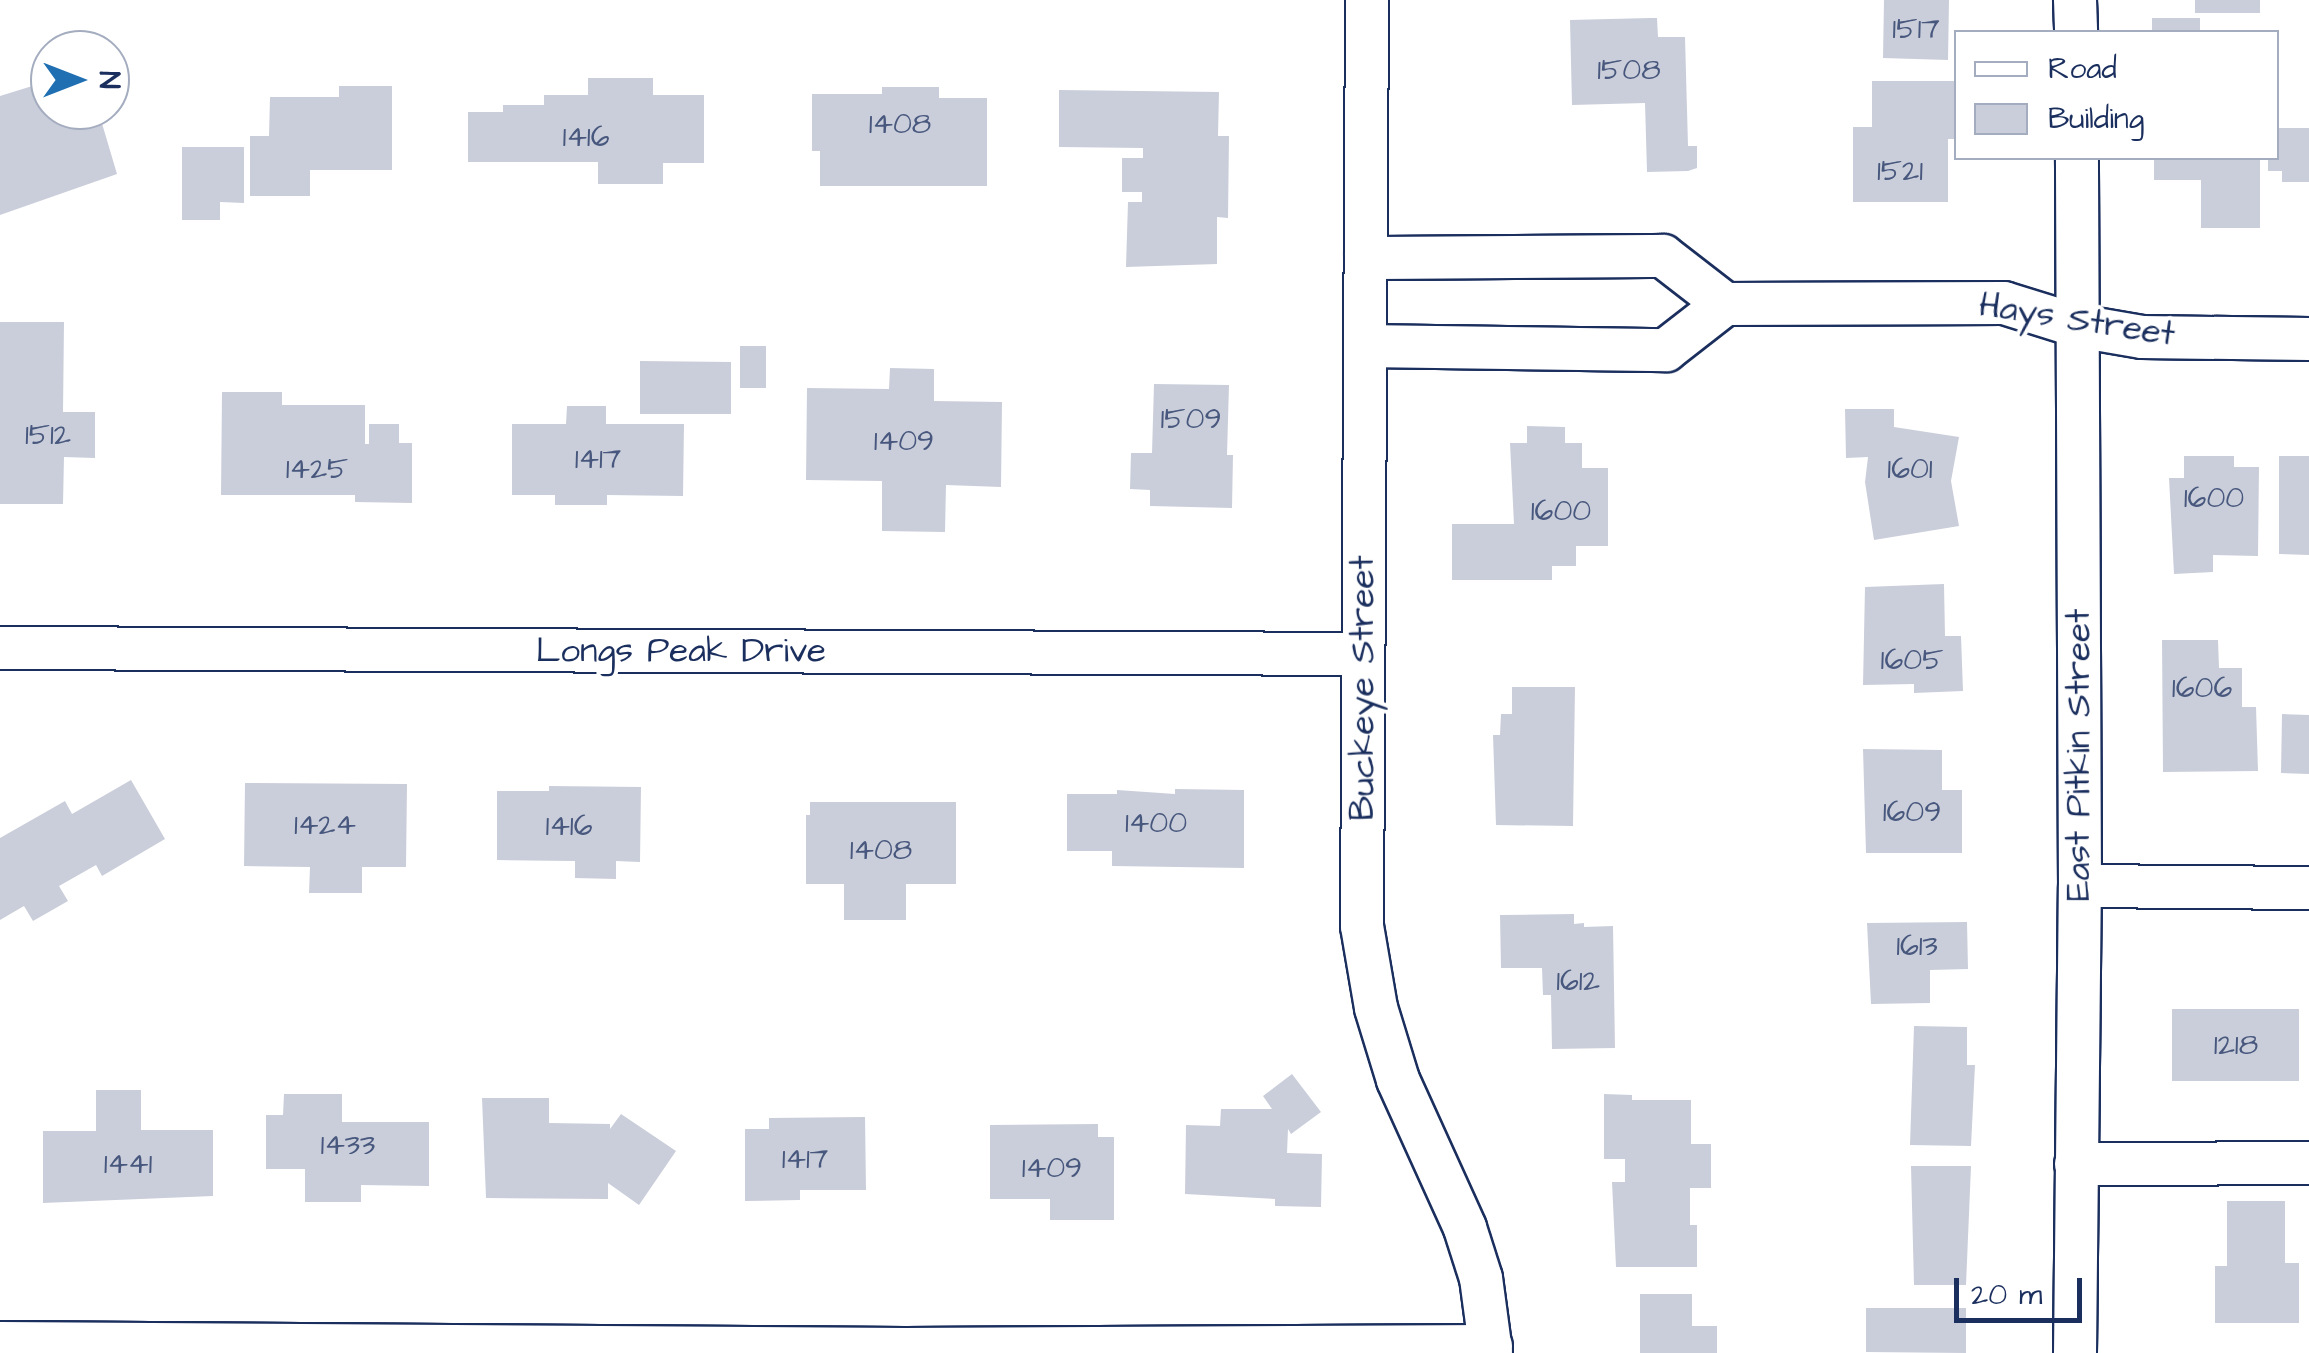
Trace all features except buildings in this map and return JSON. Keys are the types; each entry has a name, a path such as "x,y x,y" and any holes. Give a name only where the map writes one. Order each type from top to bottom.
{"street":[{"name":"Buckeye Street","path":"1367,0 1362,926 1376,1008 1398,1080 1465,1228 1481,1278 1491,1350"},
{"path":"2075,0 2076,30"},
{"name":"East Pitkin Street","path":"2075,1353 2080,886 2077,160"},
{"path":"1366,258 1663,256 1725,304 1666,350 1367,346"},
{"name":"Hays Street","path":"1725,304 2004,303 2078,326 2142,337 2309,340"},
{"name":"Longs Peak Drive","path":"0,648 1362,654"},
{"path":"2080,886 2309,888"},
{"path":"2076,1164 2309,1163"},
{"path":"0,1342 292,1350 1491,1350"}]}
